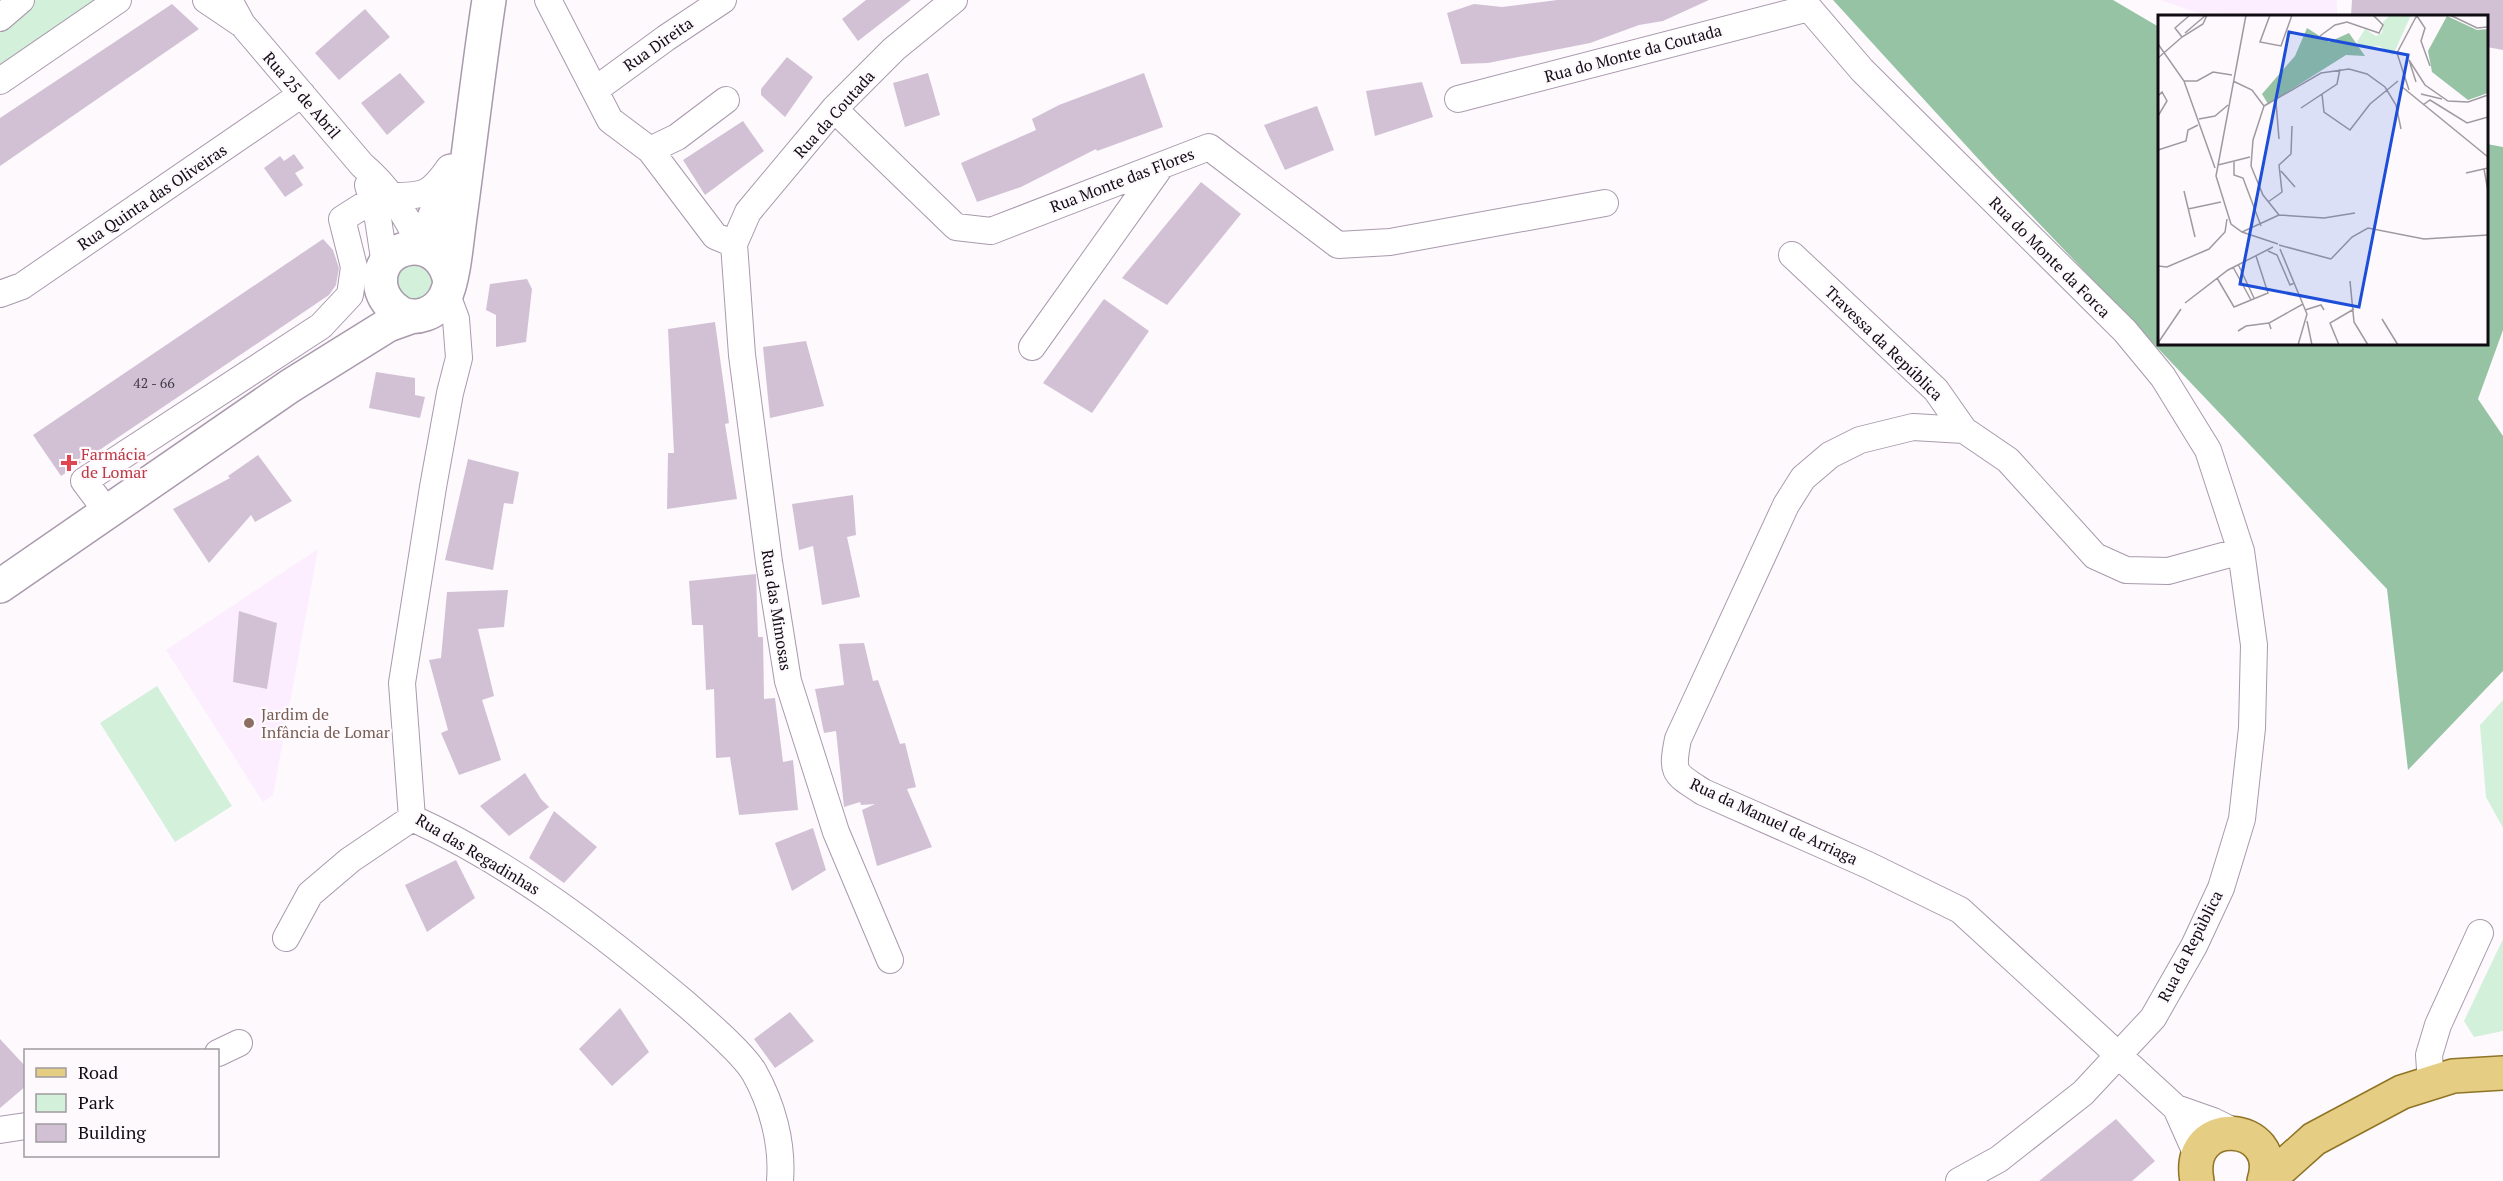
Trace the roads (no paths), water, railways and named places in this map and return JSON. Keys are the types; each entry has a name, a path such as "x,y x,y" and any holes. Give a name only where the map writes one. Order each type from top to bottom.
{"main road":[{"path":"0,586 290,386 388,325 417,316 441,305 448,289 489,0"},
{"path":"421,248 446,190 475,96"},
{"path":"290,386 320,355 346,334 368,309 383,276 400,251 421,248 432,252 442,261 448,271 448,289"},
{"path":"383,276 387,302 401,313 417,316"},
{"path":"2266,1181 2314,1139 2402,1092 2453,1076 2503,1073"},
{"path":"2194,1171 2206,1142 2219,1134 2245,1136 2278,1145 2314,1139"},
{"path":"2245,1136 2262,1150 2266,1161 2266,1181"}],"street":[{"path":"0,18 21,0"},
{"path":"0,81 118,0"},
{"name":"Rua 25 de Abril","path":"206,0 242,24"},
{"name":"Rua 25 de Abril","path":"229,0 242,24 362,165 380,180 383,198"},
{"path":"548,0 610,120 650,150 715,236 734,244"},
{"name":"Rua Direita","path":"595,90 723,0"},
{"name":"Rua da Coutada","path":"734,244 748,212 834,110 894,49 954,0"},
{"name":"Rua do Monte da Coutada","path":"1458,99 1805,4"},
{"name":"Rua do Monte da Forca","path":"1805,4 1862,70 2125,331 2163,377 2208,450 2241,551"},
{"name":"Rua Quinta das Oliveiras","path":"0,294 21,286 302,94"},
{"path":"650,150 677,137 726,100"},
{"name":"Rua Monte das Flores","path":"834,110 956,227 991,231 1209,147 1338,245 1390,242 1605,203"},
{"path":"108,513 84,481 321,326 350,295 354,267 342,219 383,198 425,195 436,186 456,158"},
{"path":"1032,347 1161,165"},
{"path":"383,198 421,248"},
{"path":"383,198 378,219 383,276"},
{"name":"Rua das Mimosas","path":"734,244 742,355 769,562 788,681 836,832 890,960"},
{"name":"Travessa da República","path":"1792,255 1936,390 1964,430 2008,460 2095,556 2126,570 2168,571 2241,551"},
{"name":"Rua das Regadinhas","path":"448,289 456,320 459,358 450,393 402,683 412,818 459,840 563,906 655,978 711,1026 753,1070 774,1114 780,1181"},
{"name":"Rua das Regadinhas","path":"417,316 435,325 442,334 448,358 450,393"},
{"name":"Rua da Manuel de Arriaga","path":"1964,430 1914,427 1860,440 1830,455 1803,478 1786,504 1683,728 1673,763 1681,778 1703,792 1868,865 1960,910 2176,1108"},
{"name":"Rua da Repùblica","path":"1959,1181 2008,1152 2082,1093 2153,1018 2194,946 2221,888 2242,819 2252,728 2254,645 2241,551"},
{"path":"286,938 310,894 350,860 412,818"},
{"path":"2431,1083 2429,1055 2438,1025 2481,933"},
{"path":"2176,1108 2213,1121 2245,1136"},
{"path":"2176,1108 2194,1171"},
{"path":"0,1130 24,1126"}],"place":[{"name":"Farmácia de Lomar","path":"69,463"},
{"name":"Jardim de Infância de Lomar","path":"249,723"}]}
